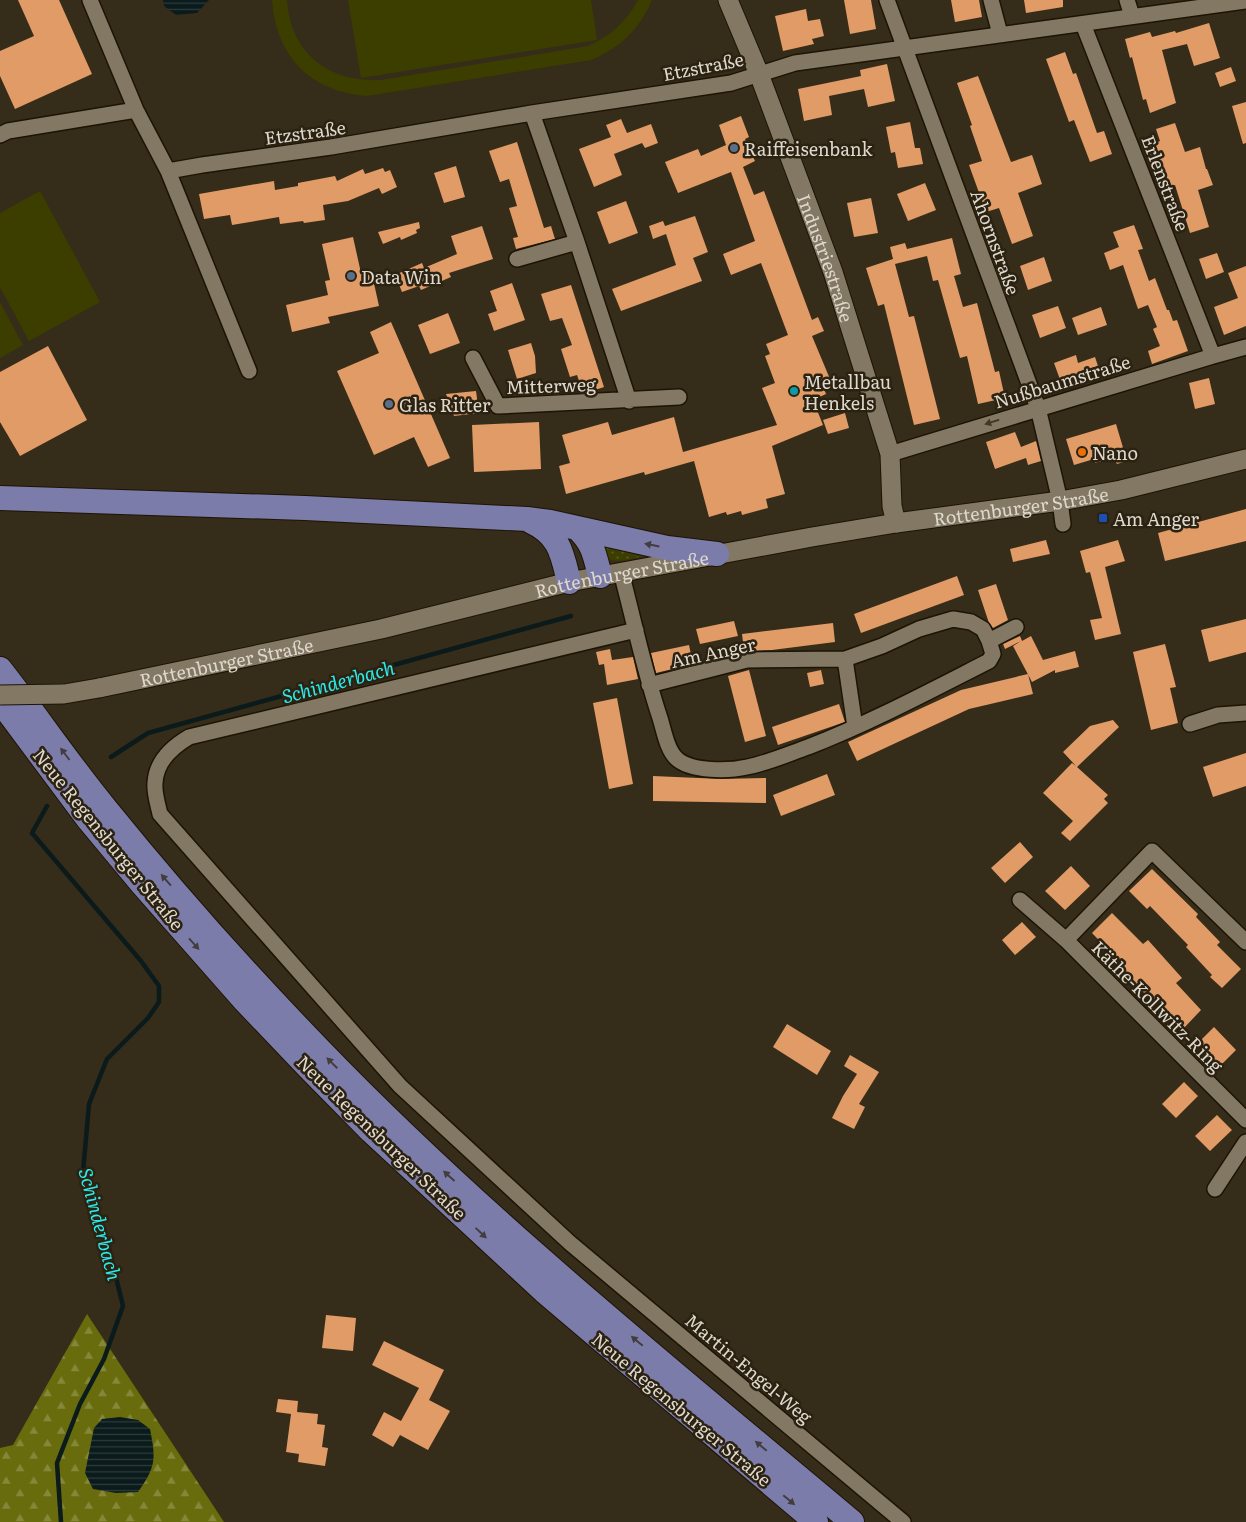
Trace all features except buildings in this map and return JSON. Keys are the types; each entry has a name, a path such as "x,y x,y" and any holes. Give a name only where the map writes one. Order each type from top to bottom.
{"highway":[{"path":"0,498 305,508 526,519 667,548 718,554"},
{"path":"0,515 41,498"},
{"path":"526,519 541,526 554,537 562,553 569,582"},
{"path":"578,529 588,538 611,574"},
{"path":"0,668 105,808 178,894 256,983 378,1108 441,1169 555,1273 852,1522"},
{"name":"Neue Regensburger Straße","path":"0,701 88,819 142,884 245,1001 371,1131 544,1291 816,1522"}],"street":[{"path":"90,0 136,110 168,171 249,371"},
{"name":"Industriestraße","path":"728,0 759,74 833,272 890,454 892,506 896,523"},
{"name":"Ahornstraße","path":"887,0 1038,408 1060,501"},
{"path":"991,0 1000,34"},
{"path":"1127,0 1132,16"},
{"name":"Etzstraße","path":"168,171 731,83 795,63 1246,1"},
{"name":"Erlenstraße","path":"1083,24 1213,356"},
{"path":"0,135 8,131 136,110"},
{"name":"Mitterweg","path":"532,113 629,400"},
{"path":"517,259 577,242"},
{"name":"Nußbaumstraße","path":"890,454 1038,408 1246,348"},
{"name":"Mitterweg","path":"473,358 498,406 679,397"},
{"name":"Rottenburger Straße","path":"0,695 64,694 99,688 381,629 569,582 896,523 1060,501 1121,490 1246,459"},
{"path":"1060,501 1063,524"},
{"path":"611,574 636,630 649,685 668,746 677,759 693,767 712,769 746,767 796,751 855,727 989,661 993,654 989,641 1016,627"},
{"name":"Am Anger","path":"649,685 747,660 845,659 882,646 919,629 953,620 971,622 983,629 989,641"},
{"name":"Martin-Engel-Weg","path":"636,630 189,737 170,751 158,767 154,784 160,814 400,1086 570,1243 903,1522"},
{"path":"845,659 855,727"},
{"path":"1190,724 1218,715 1246,713"},
{"name":"Käthe-Kollwitz-Ring","path":"1066,940 1152,851 1246,942"},
{"name":"Käthe-Kollwitz-Ring","path":"1020,900 1066,940 1246,1120"},
{"path":"1216,1189 1246,1142"}],"shaded area":[{"path":"163,0 209,0 197,13 176,15 164,6"},
{"path":"272,0 287,0 290,19 296,35 304,49 316,61 329,70 345,76 362,80 381,80 588,46 604,38 617,28 638,0 652,0 647,11 628,37 611,50 591,60 367,96 347,93 329,87 313,79 300,68 289,54 281,38 275,20"},
{"path":"348,0 591,0 597,40 361,78"},
{"path":"40,191 100,302 29,341 0,287 0,213"},
{"path":"0,302 23,345 0,358"},
{"path":"601,544 647,555 626,560 611,560 606,558"},
{"path":"120,1417 138,1420 150,1429 154,1456 153,1462 148,1476 138,1492 116,1493 93,1489 85,1473 94,1428 102,1419"}],"green space":[{"path":"87,1314 224,1522 0,1522 0,1448 13,1445"}],"waterway":[{"name":"Schinderbach","path":"111,757 148,733 571,616"},
{"name":"Schinderbach","path":"47,806 32,833 141,961 159,986 159,1002 148,1018 107,1059 89,1104 83,1172 107,1241 123,1306 104,1359 80,1404 57,1463 61,1522"}],"place":[{"name":"Raiffeisenbank","path":"734,148"},
{"name":"Data Win","path":"351,276"},
{"name":"Metallbau Henkels","path":"794,391"},
{"name":"Glas Ritter","path":"389,404"},
{"name":"Nano","path":"1082,452"},
{"name":"Am Anger","path":"1103,518"}]}
